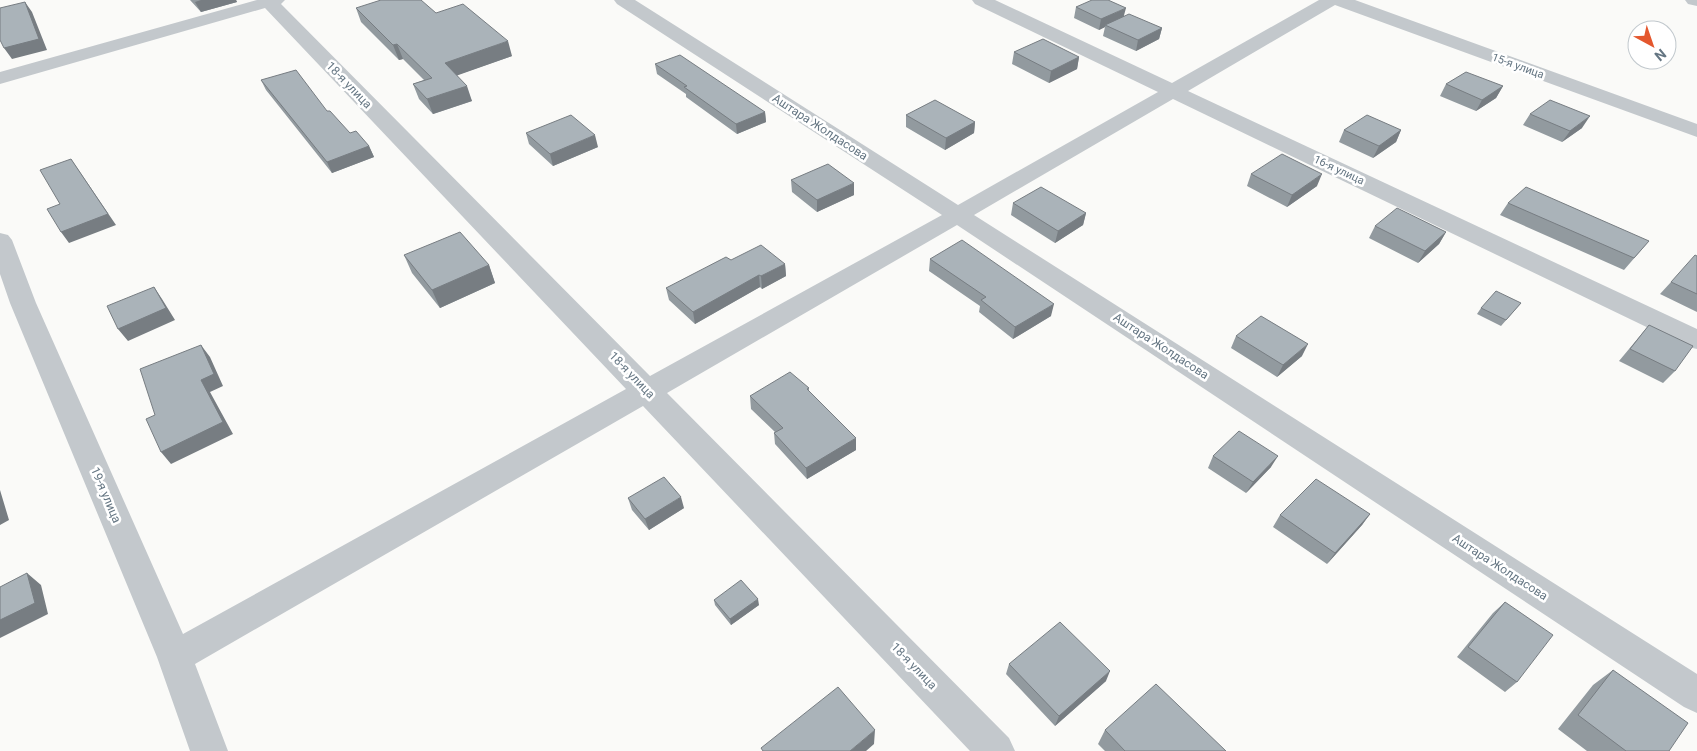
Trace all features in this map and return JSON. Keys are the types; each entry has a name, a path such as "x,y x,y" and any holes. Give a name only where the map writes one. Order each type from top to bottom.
{"street":[{"name":"Аштара Жолдасова","path":"623,0 1697,695"},
{"name":"16-я улица","path":"981,0 1697,340"},
{"path":"176,657 646,389 958,215 1331,0"},
{"name":"15-я улица","path":"1339,0 1697,131"},
{"path":"0,78 270,1"},
{"name":"18-я улица","path":"270,1 996,751"},
{"name":"19-я улица","path":"0,240 23,303 176,657 209,751"}],"building":[{"path":"381,0 421,0 436,13 463,4 508,41 445,63 467,86 427,99 413,84 432,78 397,44 393,45 356,8"},
{"path":"1092,0 1108,0 1126,8 1101,19 1076,7"},
{"path":"25,2 39,39 4,48 0,40 0,8"},
{"path":"1129,14 1162,28 1138,40 1105,25"},
{"path":"1043,39 1079,57 1051,71 1014,52"},
{"path":"680,55 765,112 736,124 655,64"},
{"path":"296,70 327,111 330,111 350,133 356,131 369,146 327,162 261,80"},
{"path":"1466,72 1503,86 1482,100 1446,84"},
{"path":"935,100 975,122 946,138 906,115"},
{"path":"1550,100 1590,116 1570,131 1530,114"},
{"path":"571,115 595,135 550,154 526,133"},
{"path":"1367,115 1401,130 1379,146 1344,130"},
{"path":"1282,154 1322,174 1292,195 1251,174"},
{"path":"71,159 108,214 61,232 47,209 60,204 40,170"},
{"path":"828,164 854,183 817,200 791,180"},
{"path":"1041,187 1086,213 1058,231 1013,203"},
{"path":"1526,187 1649,241 1634,258 1508,203"},
{"path":"1397,208 1446,232 1425,251 1375,226"},
{"path":"460,232 489,265 432,290 404,255"},
{"path":"962,240 1054,304 1015,327 981,300 986,297 930,259"},
{"path":"761,245 785,264 761,276 759,275 693,312 666,288 726,257 731,260"},
{"path":"1695,255 1697,256 1697,294 1671,282"},
{"path":"154,287 166,308 118,329 107,306"},
{"path":"1496,291 1521,303 1506,320 1481,308"},
{"path":"1261,316 1308,344 1283,365 1236,336"},
{"path":"1649,325 1693,346 1675,371 1630,349"},
{"path":"201,345 214,374 201,380 223,422 161,452 146,419 155,415 140,369"},
{"path":"790,372 809,388 807,389 856,438 806,468 774,433 783,428 750,396"},
{"path":"1239,431 1278,456 1253,482 1213,456"},
{"path":"664,477 681,497 645,519 628,498"},
{"path":"1316,479 1370,514 1335,553 1280,515"},
{"path":"27,573 35,603 0,620 0,587"},
{"path":"741,580 758,599 730,619 714,600"},
{"path":"1505,602 1553,635 1517,682 1468,647"},
{"path":"1060,622 1110,671 1059,716 1009,664"},
{"path":"1613,670 1688,723 1669,751 1626,751 1578,715"},
{"path":"1156,684 1226,751 1125,751 1105,730"},
{"path":"838,687 875,730 850,751 763,751 761,748"}]}
